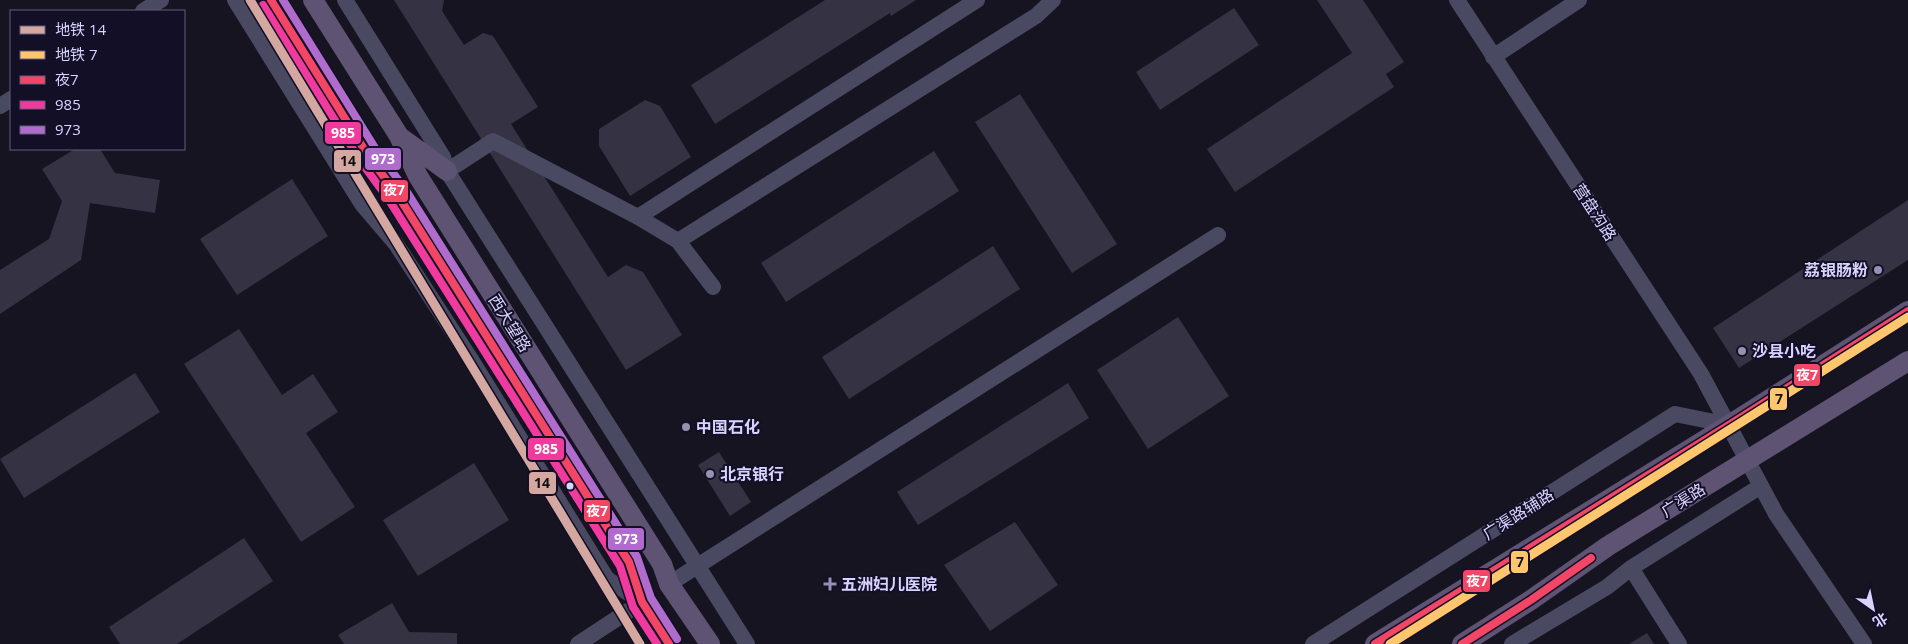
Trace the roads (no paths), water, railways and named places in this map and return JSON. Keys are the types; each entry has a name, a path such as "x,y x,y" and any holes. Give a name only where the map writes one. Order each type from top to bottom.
{"main road":[{"name":"西大望路","path":"271,0 370,157 424,236 629,562 642,602 669,644"},
{"name":"西大望路","path":"312,0 398,136 418,176 662,564 669,584 710,644"},
{"path":"398,136 447,171"},
{"path":"1375,644 1729,425 1908,311"},
{"name":"广渠路","path":"1462,644 1531,600 1608,546 1908,361"}],"street":[{"path":"145,10 160,0"},
{"path":"235,0 362,204 402,252 607,579 642,602 578,644"},
{"path":"345,0 443,157 447,171 747,644"},
{"path":"638,217 976,0"},
{"path":"678,241 1036,16 1053,0"},
{"name":"营盘沟路","path":"1457,0 1701,374 1776,514 1864,644"},
{"path":"1493,56 1579,0"},
{"path":"447,171 493,141 638,217 678,241 713,287"},
{"path":"669,584 1218,235"},
{"name":"广渠路辅路","path":"1313,644 1675,414 1729,425"},
{"path":"1512,644 1607,587 1631,568 1761,486"},
{"path":"1631,568 1680,644"}],"metro line":[{"name":"14","path":"250,0 640,644"},
{"name":"7","path":"1390,644 1908,317"}],"place":[{"name":"荔银肠粉","path":"1878,270"},
{"name":"沙县小吃","path":"1742,351"},
{"name":"中国石化","path":"686,427"},
{"name":"北京银行","path":"710,474"},
{"name":"五洲妇儿医院","path":"830,584"}]}
